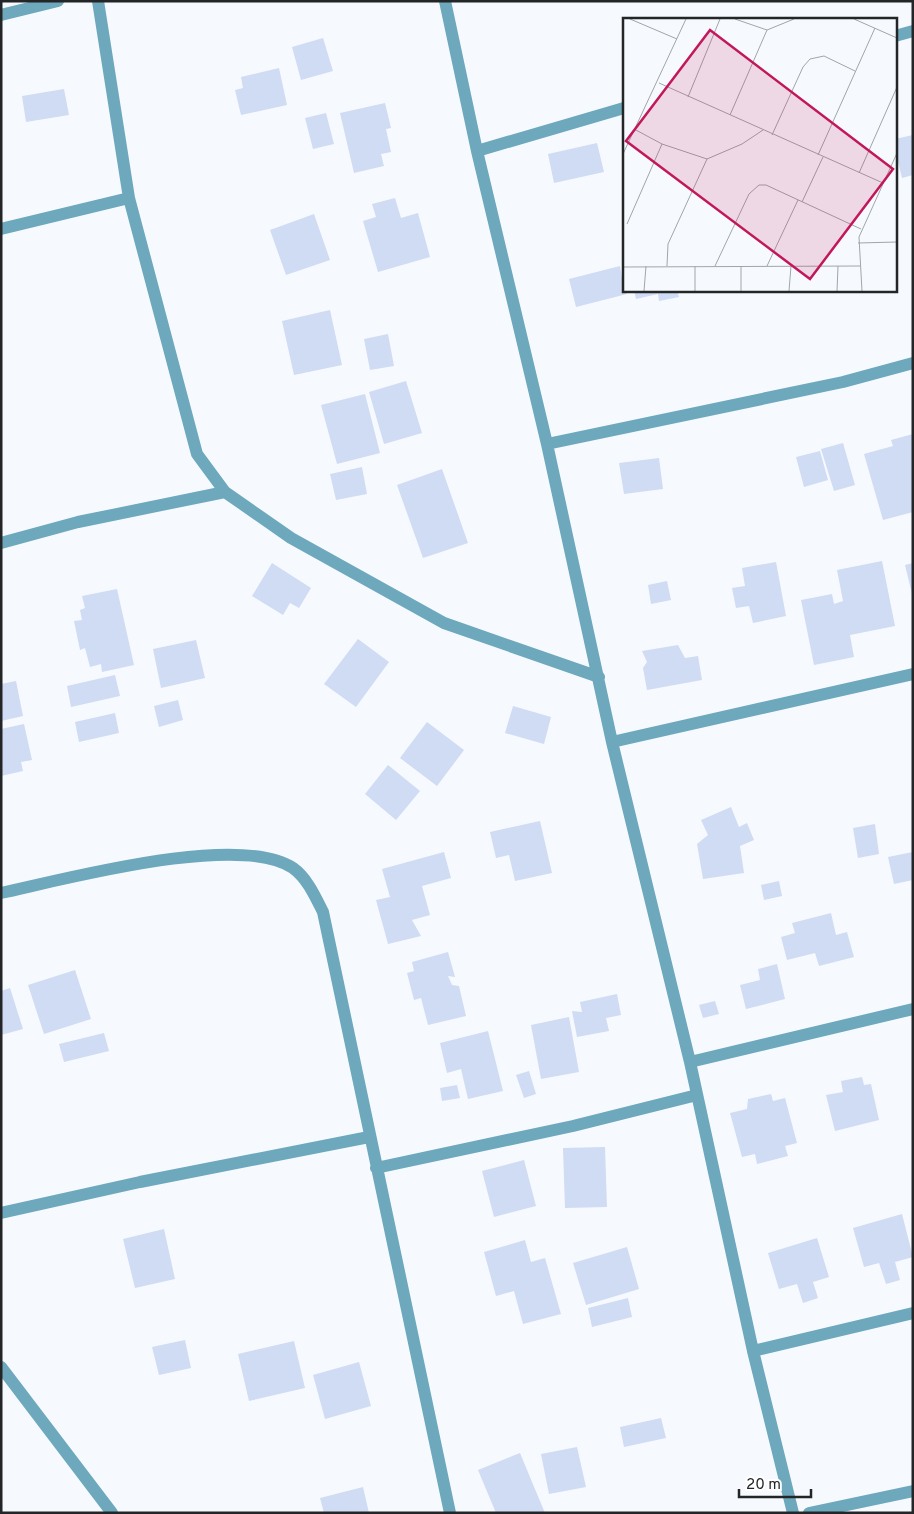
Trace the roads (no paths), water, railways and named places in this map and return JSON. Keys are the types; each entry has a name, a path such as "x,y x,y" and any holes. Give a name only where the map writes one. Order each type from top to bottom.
{"street":[{"path":"1,15 58,1"},
{"path":"98,1 129,198 198,454 225,492 291,538 444,623 599,677"},
{"path":"445,1 477,151 547,444 612,742 690,1062 753,1351 792,1513"},
{"path":"896,36 913,31"},
{"path":"477,151 623,108"},
{"path":"1,229 129,198"},
{"path":"547,444 842,382 913,363"},
{"path":"1,542 78,522 225,492"},
{"path":"612,742 913,674"},
{"path":"1,893 97,872 211,854 255,855 274,859 294,869 310,887 323,912 450,1513"},
{"path":"690,1062 913,1009"},
{"path":"376,1168 574,1126 697,1095"},
{"path":"1,1213 140,1182 369,1136"},
{"path":"753,1351 913,1313"},
{"path":"1,1367 112,1513"},
{"path":"809,1513 848,1509 913,1491"}]}
